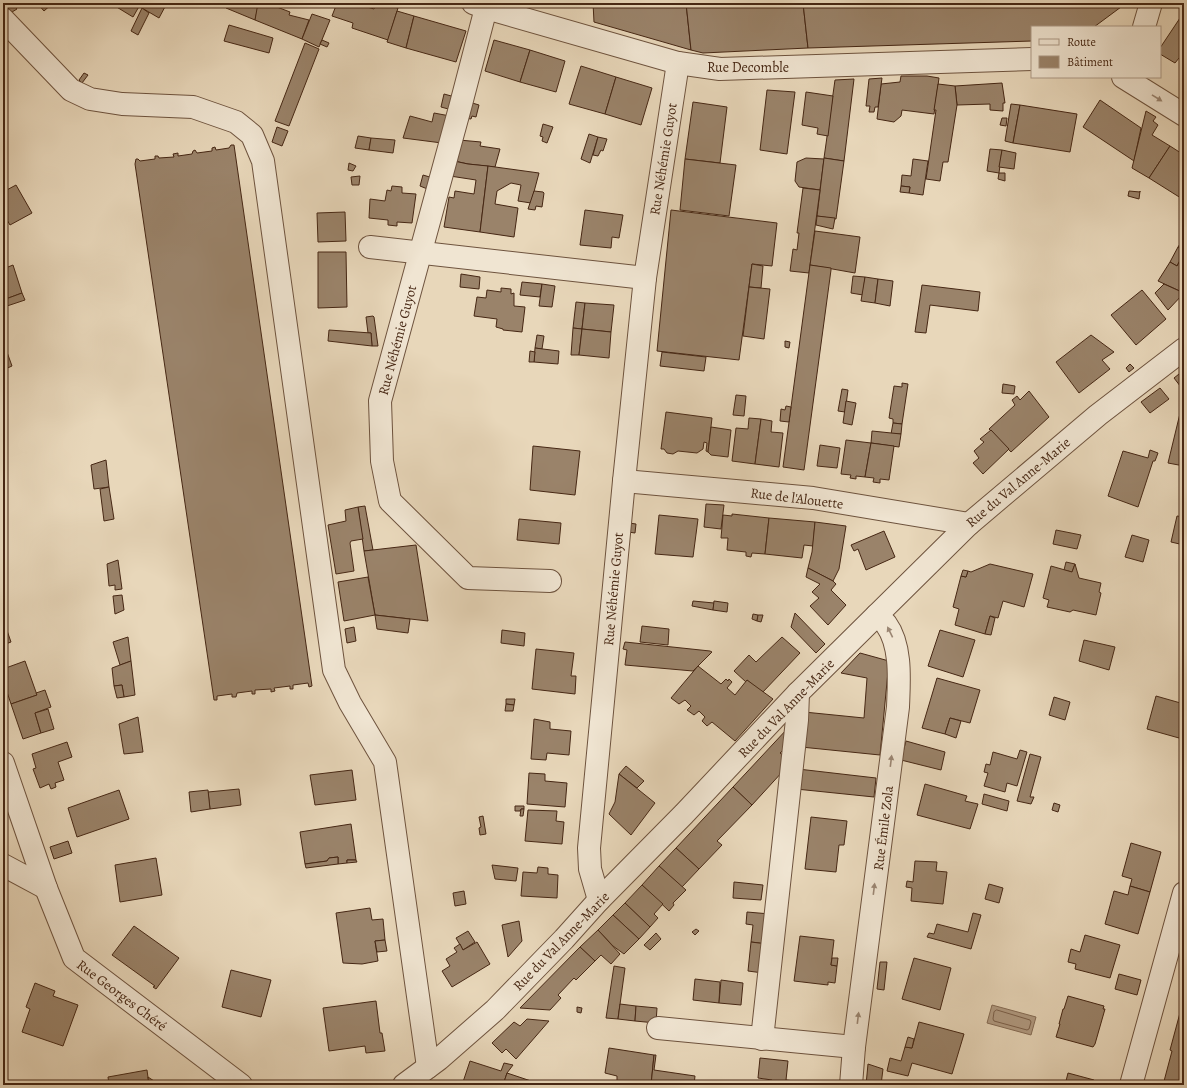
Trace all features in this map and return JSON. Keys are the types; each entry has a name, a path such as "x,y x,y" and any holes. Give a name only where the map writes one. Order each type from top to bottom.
{"street":[{"path":"1144,26 1151,3"},
{"name":"Rue Decomble","path":"480,6 678,63 720,69 1031,59"},
{"name":"Rue Néhémie Guyot","path":"480,6 462,104 380,401 382,461 390,501 468,578 550,581"},
{"path":"3,19 72,90 90,99 122,104 193,107 236,122 252,135 263,161 334,670 350,703 385,762 428,1067"},
{"name":"Rue Néhémie Guyot","path":"599,900 590,868 589,848 645,278 678,63"},
{"path":"1128,78 1184,115"},
{"path":"370,247 645,278"},
{"name":"Rue du Val Anne-Marie","path":"404,1085 428,1067 495,1010 798,693 969,524 1098,415 1184,349"},
{"name":"Rue de l'Alouette","path":"624,481 813,498 969,524"},
{"name":"Rue Émile Zola","path":"851,1085 854,1047 898,707 899,684 897,649 886,623 877,615"},
{"path":"762,1039 796,728 798,693"},
{"name":"Rue Georges Chéré","path":"3,763 46,888 74,958 241,1085"},
{"path":"3,865 46,888"},
{"path":"1131,1085 1184,893"},
{"path":"658,1028 854,1047"}],"water":[{"path":"992,1005 1036,1017 1031,1035 987,1023"}],"building":[{"path":"37,3 53,3 44,11"},
{"path":"117,3 141,3 133,17 115,6"},
{"path":"144,3 167,3 159,18 142,8"},
{"path":"228,3 248,3 258,7 255,20 226,8"},
{"path":"258,3 278,3 277,7 290,12 289,15 309,20 302,39 255,20"},
{"path":"337,3 354,3 374,9 376,3 398,8 388,40 352,28 353,23 332,16"},
{"path":"593,3 686,3 691,50 594,22"},
{"path":"686,3 803,3 808,48 703,53 691,50"},
{"path":"803,3 1122,3 1121,7 1095,26 1031,26 1031,41 808,48"},
{"path":"13,4 17,9 12,12 8,8"},
{"path":"142,8 149,13 138,35 131,31"},
{"path":"397,11 414,16 406,48 387,42"},
{"path":"312,14 330,20 319,47 302,39"},
{"path":"414,16 466,31 456,62 406,48"},
{"path":"1180,18 1184,21 1184,61 1179,58 1175,63 1161,55 1161,46"},
{"path":"229,25 273,38 269,53 224,41"},
{"path":"322,40 329,43 327,47 320,44"},
{"path":"494,40 530,50 520,82 485,71"},
{"path":"305,43 319,49 289,126 275,121"},
{"path":"530,50 565,61 556,92 520,82"},
{"path":"581,66 616,77 605,114 569,104"},
{"path":"84,73 88,75 82,83 79,80"},
{"path":"901,76 927,76 939,78 934,114 902,110 901,116 894,122 877,119 881,84 900,82"},
{"path":"616,77 652,88 641,125 605,114"},
{"path":"882,78 878,107 875,107 874,112 869,112 870,106 866,106 869,79"},
{"path":"854,79 844,161 824,158 835,80"},
{"path":"1002,83 1005,103 1003,103 1003,111 990,110 990,104 957,105 955,86"},
{"path":"938,84 955,86 957,105 948,162 943,162 940,181 926,179 936,110 934,110"},
{"path":"767,90 795,92 787,154 760,150"},
{"path":"806,92 833,96 828,136 817,134 818,128 802,125"},
{"path":"444,94 455,97 452,110 441,107"},
{"path":"1100,100 1141,128 1134,161 1083,127"},
{"path":"469,102 479,105 476,117 472,116 471,119 465,118"},
{"path":"693,102 727,107 720,163 685,159"},
{"path":"1011,104 1020,105 1013,143 1005,141"},
{"path":"1020,105 1077,114 1070,152 1013,143"},
{"path":"1146,111 1156,117 1153,121 1158,125 1152,135 1170,146 1149,178 1132,168"},
{"path":"434,113 450,116 442,143 403,138 410,116 432,122"},
{"path":"1002,118 1007,118 1006,126 1000,125"},
{"path":"543,124 553,127 547,143 542,141 543,137 540,136"},
{"path":"277,127 288,131 282,146 272,142"},
{"path":"589,134 598,137 590,163 581,159"},
{"path":"358,136 371,138 369,150 355,148"},
{"path":"598,137 607,139 603,151 601,150 598,156 593,155"},
{"path":"371,138 395,140 393,153 369,150"},
{"path":"459,140 481,142 480,146 500,149 495,167 454,161"},
{"path":"231,145 234,145 312,686 309,687 308,683 293,685 293,689 290,689 290,686 274,688 275,691 271,692 271,689 255,690 255,694 252,694 252,691 237,693 236,697 232,697 232,694 217,696 217,700 214,700 135,164 136,159 140,161 155,159 155,156 158,156 159,158 174,157 173,154 178,153 178,156 192,154 195,150 197,153 212,151 212,148 215,147 216,150 229,148"},
{"path":"1170,146 1184,155 1184,200 1149,178"},
{"path":"990,149 1002,150 999,173 987,171"},
{"path":"1002,150 1016,153 1014,169 999,167"},
{"path":"806,158 824,159 820,190 799,187 795,181 797,162"},
{"path":"824,158 844,161 836,219 817,216"},
{"path":"685,159 736,165 729,216 680,210"},
{"path":"913,159 928,161 923,195 909,193 910,187 901,186 902,175 911,176"},
{"path":"454,161 488,166 480,232 444,227 449,197 454,198 455,191 474,194 476,180 450,176"},
{"path":"349,163 356,166 353,171 348,170"},
{"path":"488,166 539,173 531,203 518,201 521,185 511,183 497,191 495,204 518,208 514,237 480,232"},
{"path":"999,173 1005,173 1005,181 998,179"},
{"path":"423,175 433,178 430,190 420,186"},
{"path":"360,176 359,185 352,185 351,177"},
{"path":"16,185 32,213 10,225 3,213 3,192"},
{"path":"392,186 402,187 402,193 416,194 412,223 397,222 397,226 388,225 388,220 369,218 370,199 385,201 387,190 391,191"},
{"path":"901,186 910,187 909,193 900,192"},
{"path":"803,188 820,190 809,273 790,271 793,249 797,250 799,233 797,233"},
{"path":"534,191 544,193 542,207 536,206 535,210 528,209"},
{"path":"1129,191 1140,192 1139,199 1128,196"},
{"path":"585,210 623,215 619,238 612,237 611,248 580,245"},
{"path":"671,210 777,223 772,266 752,264 739,360 657,351"},
{"path":"345,212 346,241 318,242 317,213"},
{"path":"817,216 835,218 833,229 816,225"},
{"path":"815,231 860,237 855,273 810,265"},
{"path":"1184,238 1184,250 1178,247"},
{"path":"1178,247 1184,250 1184,253 1177,266 1170,262"},
{"path":"318,252 346,252 347,307 318,308"},
{"path":"1184,253 1184,293 1158,281 1170,262 1177,266"},
{"path":"752,264 763,266 761,288 749,287"},
{"path":"13,265 22,293 3,300 3,269"},
{"path":"810,265 831,268 831,270 804,470 783,467"},
{"path":"461,274 480,277 479,289 460,287"},
{"path":"853,276 865,277 863,295 851,293"},
{"path":"865,277 878,279 875,303 861,301"},
{"path":"878,279 893,281 890,306 875,303"},
{"path":"522,282 542,284 540,297 520,295"},
{"path":"542,284 555,286 552,307 539,306"},
{"path":"1164,284 1184,293 1168,310 1155,293"},
{"path":"922,285 980,292 978,311 930,305 926,333 915,332"},
{"path":"749,287 770,289 764,339 743,336"},
{"path":"501,288 511,289 511,294 514,293 514,306 525,307 522,332 503,330 496,327 497,319 474,316 477,297 486,298 487,290 501,292"},
{"path":"1142,290 1166,319 1136,345 1111,315"},
{"path":"22,293 25,300 4,307 3,300"},
{"path":"576,302 585,303 582,329 573,328"},
{"path":"585,303 614,305 611,332 582,329"},
{"path":"373,316 378,346 372,346 371,333 368,333 366,317"},
{"path":"573,328 582,329 579,355 571,355"},
{"path":"582,329 611,332 609,358 579,355"},
{"path":"329,330 371,333 372,346 328,341"},
{"path":"537,335 544,336 542,349 535,348"},
{"path":"1091,335 1114,352 1102,360 1110,369 1079,393 1056,362"},
{"path":"3,341 12,366 3,370"},
{"path":"785,341 790,342 789,348 785,347"},
{"path":"535,348 559,351 558,364 534,362"},
{"path":"530,351 535,352 534,362 529,362"},
{"path":"662,352 706,357 704,371 660,366"},
{"path":"1130,364 1134,368 1129,372 1126,368"},
{"path":"1184,370 1184,391 1174,378"},
{"path":"902,383 908,384 902,424 893,423 893,419 889,418 894,386 902,387"},
{"path":"1003,384 1015,386 1014,394 1002,393"},
{"path":"1160,388 1169,399 1150,413 1141,402"},
{"path":"842,389 848,390 845,412 838,411"},
{"path":"1029,391 1049,417 1011,452 989,429 1015,405 1012,400 1017,396 1020,400"},
{"path":"736,395 746,396 744,416 733,415"},
{"path":"846,401 856,403 852,425 843,423"},
{"path":"1184,401 1184,466 1168,463"},
{"path":"786,406 791,407 789,422 780,421 781,409 785,410"},
{"path":"666,412 712,418 708,452 706,451 707,443 704,442 703,449 697,453 678,451 673,454 667,453 664,449 661,449"},
{"path":"749,418 761,419 755,464 732,461 736,428 748,429"},
{"path":"761,419 772,421 771,432 783,433 779,467 755,464"},
{"path":"893,423 902,424 901,434 891,434"},
{"path":"711,427 731,430 728,457 711,455 708,452"},
{"path":"991,430 1009,449 983,474 973,463 979,458 974,451 984,442 980,439"},
{"path":"872,431 901,434 899,447 871,443"},
{"path":"846,440 871,443 865,477 856,476 856,479 850,478 851,475 841,474"},
{"path":"871,443 894,446 889,480 880,479 880,483 873,482 874,478 865,477"},
{"path":"820,445 840,448 837,468 817,466"},
{"path":"533,446 580,451 575,495 530,490"},
{"path":"1150,450 1158,453 1155,461 1153,461 1138,507 1108,496 1123,451 1148,458"},
{"path":"106,460 109,487 94,489 91,465"},
{"path":"109,487 114,519 104,521 100,489"},
{"path":"706,504 724,505 721,529 704,527"},
{"path":"365,506 373,550 364,551 358,507"},
{"path":"358,507 363,539 351,541 350,543 354,571 336,574 328,525 346,521 345,510"},
{"path":"732,514 769,518 765,554 752,553 751,557 746,556 746,552 727,550 728,538 721,538 723,515 732,516"},
{"path":"659,515 698,519 693,557 655,554"},
{"path":"1177,516 1184,517 1184,545 1171,542"},
{"path":"769,518 815,522 813,546 804,545 802,558 765,554"},
{"path":"519,519 561,523 559,544 517,540"},
{"path":"815,522 846,526 839,569 833,581 808,568 812,552"},
{"path":"629,523 636,524 635,533 628,532"},
{"path":"1056,530 1081,535 1077,549 1053,544"},
{"path":"884,531 895,557 866,570 858,549 854,551 851,545"},
{"path":"1132,535 1149,540 1143,562 1125,557"},
{"path":"416,545 428,621 375,615 364,551"},
{"path":"118,560 122,589 115,590 115,585 109,586 107,564"},
{"path":"1066,562 1075,564 1072,572 1064,570"},
{"path":"990,564 1033,574 1024,607 1003,601 998,618 990,616 985,634 955,625 959,609 953,607 961,576 966,577 968,571 971,572"},
{"path":"1075,564 1079,578 1101,583 1099,592 1101,593 1096,615 1073,610 1070,612 1047,607 1049,600 1043,598 1051,566 1072,572"},
{"path":"808,568 833,581 836,584 831,590 846,605 828,625 810,606 819,598 812,592 820,584 806,577"},
{"path":"963,570 968,571 966,577 961,576"},
{"path":"368,577 375,615 344,621 338,582"},
{"path":"122,595 124,610 115,614 113,596"},
{"path":"693,601 714,603 713,610 692,606"},
{"path":"714,601 728,603 727,612 713,610"},
{"path":"795,613 825,644 816,653 791,627"},
{"path":"753,614 758,615 757,621 752,619"},
{"path":"375,615 410,619 408,633 377,629"},
{"path":"758,615 763,615 761,622 757,621"},
{"path":"990,616 995,618 991,635 985,634"},
{"path":"3,619 11,642 3,645"},
{"path":"642,626 669,629 668,645 640,642"},
{"path":"354,627 356,641 347,643 345,629"},
{"path":"502,630 525,633 524,646 501,643"},
{"path":"940,630 975,640 963,677 928,666"},
{"path":"128,637 131,661 120,665 113,642"},
{"path":"782,637 800,653 762,693 747,680 746,682 734,671 749,655 756,662"},
{"path":"1084,640 1115,647 1109,670 1079,661"},
{"path":"625,642 712,652 693,671 625,665 627,650 623,649"},
{"path":"536,649 574,653 571,676 576,676 575,694 532,689"},
{"path":"860,653 889,661 880,755 801,747 804,712 864,718 867,678 841,673"},
{"path":"25,661 37,695 11,704 3,680 3,669"},
{"path":"131,661 135,695 124,697 122,685 114,686 112,668"},
{"path":"698,666 721,684 726,679 728,681 729,679 732,682 727,688 735,695 747,680 773,699 735,741 712,722 707,726 702,721 705,717 699,711 694,715 687,710 691,706 685,700 679,704 671,698"},
{"path":"937,678 980,690 970,723 950,718 945,734 922,728"},
{"path":"122,685 124,697 117,698 114,686"},
{"path":"45,690 51,707 35,713 41,733 23,739 11,704 37,695 36,693"},
{"path":"1156,696 1184,704 1184,724 1179,738 1147,729"},
{"path":"1054,697 1070,702 1065,720 1049,715"},
{"path":"506,699 515,699 514,705 506,704"},
{"path":"506,704 514,705 513,711 505,711"},
{"path":"48,709 54,729 41,733 35,713"},
{"path":"138,717 143,752 124,754 119,724"},
{"path":"950,718 961,721 956,738 945,734"},
{"path":"534,719 550,722 550,729 571,731 569,755 547,753 546,760 531,759"},
{"path":"788,728 790,731 784,737 786,740 786,747 780,753 785,757 784,770 752,805 733,787"},
{"path":"906,741 945,752 941,770 901,760"},
{"path":"67,742 72,757 58,762 64,780 55,783 56,787 51,789 49,784 40,788 33,769 36,768 32,754"},
{"path":"1020,750 1027,752 1017,786 1007,783 1005,792 984,786 988,773 984,772 986,764 990,765 993,752 1017,759"},
{"path":"1030,754 1041,757 1030,797 1034,797 1031,804 1017,801"},
{"path":"626,766 644,781 637,788 619,774"},
{"path":"798,769 876,778 874,797 796,789"},
{"path":"352,770 356,800 315,805 310,775"},
{"path":"529,773 545,774 545,781 567,783 565,807 527,804"},
{"path":"619,774 655,803 631,835 609,814 615,802"},
{"path":"925,784 967,796 965,801 978,804 970,829 917,815"},
{"path":"733,787 752,805 717,841 722,845 699,869 676,848"},
{"path":"239,789 241,805 210,809 208,792"},
{"path":"119,790 129,819 77,837 68,808"},
{"path":"208,790 210,809 191,812 189,792"},
{"path":"984,794 1009,801 1007,811 982,804"},
{"path":"1054,803 1060,805 1058,812 1052,810"},
{"path":"515,806 524,806 524,809 515,811"},
{"path":"521,809 524,809 523,816 520,816"},
{"path":"528,810 557,811 556,821 564,822 562,844 525,841"},
{"path":"483,816 486,834 480,835 479,828 481,827 479,817"},
{"path":"811,817 847,821 844,845 839,845 836,872 805,869"},
{"path":"351,824 356,860 347,860 347,863 338,864 338,857 329,858 327,861 305,864 300,832"},
{"path":"68,841 72,853 54,859 50,847"},
{"path":"1131,843 1161,852 1150,892 1130,886 1132,879 1122,876"},
{"path":"676,848 699,869 682,887 659,866"},
{"path":"338,857 338,864 306,868 305,864 327,861 329,858"},
{"path":"156,858 162,895 120,902 115,865"},
{"path":"347,860 356,860 357,862 347,863"},
{"path":"915,861 937,862 936,871 947,872 943,904 911,901 912,888 906,887 907,881 913,882"},
{"path":"492,865 518,868 516,881 495,879"},
{"path":"659,866 686,890 673,903 674,905 669,911 642,885"},
{"path":"538,867 548,868 548,874 558,875 557,898 521,896 523,872 537,873"},
{"path":"734,882 763,885 761,900 733,898"},
{"path":"989,884 1003,888 999,903 985,899"},
{"path":"642,885 663,904 654,914 658,918 650,927 625,903"},
{"path":"1130,886 1150,892 1138,934 1105,924 1114,891 1128,895"},
{"path":"464,891 466,904 455,906 453,893"},
{"path":"625,903 650,927 639,939 613,915"},
{"path":"370,908 372,920 383,919 385,940 375,941 378,961 362,964 343,963 336,913"},
{"path":"747,912 770,914 767,944 751,942 753,925 746,924"},
{"path":"973,913 981,915 971,949 927,937 929,933 934,934 937,924 968,932"},
{"path":"613,915 639,939 624,954 613,946 598,930"},
{"path":"519,921 522,941 508,957 502,925"},
{"path":"134,926 179,958 156,989 153,987 155,986 112,955"},
{"path":"696,929 699,931 695,935 692,932"},
{"path":"598,930 620,954 611,964 601,955 595,961 580,947"},
{"path":"468,931 475,942 463,950 456,938"},
{"path":"656,933 661,939 650,950 644,945"},
{"path":"1085,935 1120,945 1110,978 1075,969 1076,964 1068,962 1071,949 1080,952"},
{"path":"800,936 834,940 831,965 837,966 835,983 828,982 828,985 794,981"},
{"path":"385,940 387,951 377,952 375,941"},
{"path":"477,942 490,964 452,987 442,971 450,966 446,959 457,952 454,948 460,944 463,950"},
{"path":"751,942 767,944 763,973 748,971"},
{"path":"580,947 595,961 576,980 574,978 558,995 561,998 550,1010 520,1008"},
{"path":"832,958 838,958 837,966 831,965"},
{"path":"914,958 951,968 940,1010 902,999"},
{"path":"880,962 887,962 884,990 877,989"},
{"path":"614,966 625,968 618,1019 606,1018"},
{"path":"231,970 271,980 261,1017 222,1007"},
{"path":"1119,974 1141,980 1137,995 1115,989"},
{"path":"695,979 720,982 719,1003 693,1000"},
{"path":"721,980 743,983 741,1005 719,1003"},
{"path":"35,983 55,991 53,996 78,1005 63,1046 22,1032 30,1009 26,1007"},
{"path":"1068,996 1104,1006 1103,1009 1105,1009 1093,1047 1056,1037"},
{"path":"1184,998 1184,1085 1163,1085 1172,1051 1170,1050"},
{"path":"376,1001 380,1033 382,1033 385,1051 366,1053 365,1046 329,1051 323,1008"},
{"path":"620,1004 636,1006 635,1021 618,1019"},
{"path":"636,1006 657,1008 656,1023 635,1021"},
{"path":"577,1007 582,1008 581,1013 577,1012"},
{"path":"527,1019 549,1021 516,1059 506,1049 502,1053 492,1043 514,1022 520,1026"},
{"path":"919,1022 964,1034 952,1074 912,1063 908,1076 887,1071 890,1058 901,1061 905,1047 912,1048"},
{"path":"908,1037 914,1039 912,1048 905,1047"},
{"path":"609,1048 654,1055 651,1085 617,1082 617,1076 605,1073"},
{"path":"654,1055 656,1055 654,1070 695,1076 694,1085 651,1085"},
{"path":"760,1058 788,1061 786,1080 829,1085 771,1085 772,1080 758,1078"},
{"path":"470,1061 501,1071 504,1063 513,1065 507,1073 503,1085 462,1085"},
{"path":"868,1064 883,1069 881,1085 866,1085"},
{"path":"147,1070 149,1085 109,1085 108,1077"},
{"path":"507,1073 543,1085 503,1085"},
{"path":"1068,1073 1094,1080 1092,1085 1065,1085"},
{"path":"148,1077 160,1085 149,1085"}]}
